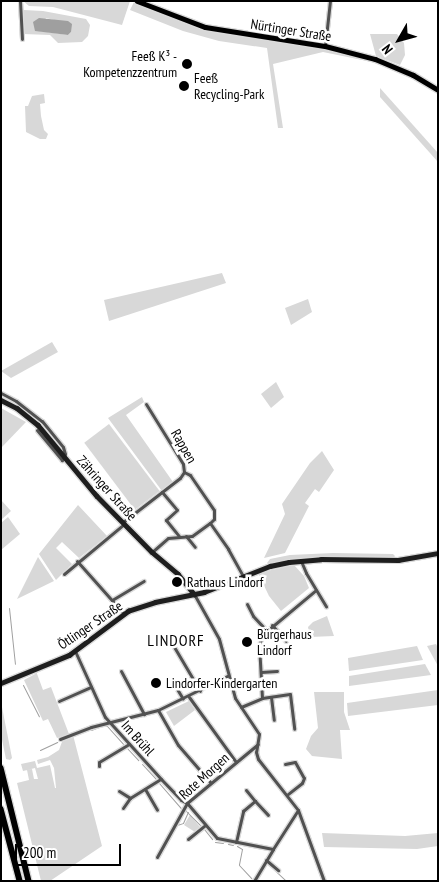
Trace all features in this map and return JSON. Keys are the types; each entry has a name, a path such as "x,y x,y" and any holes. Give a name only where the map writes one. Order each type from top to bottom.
{"highway":[{"path":"1,768 29,881"},
{"path":"1,809 20,881"}],"main road":[{"name":"Nürtinger Straße","path":"137,1 205,27 325,46 394,66 438,90"}],"street":[{"path":"20,1 22,39"},
{"path":"325,46 330,1"},
{"path":"1,393 16,400 42,421 63,447 64,457 62,460 36,430"},
{"name":"Zähringer Straße","path":"1,400 17,408 38,425 123,523 152,552 178,574 194,594"},
{"name":"Rappen","path":"146,404 176,452 184,472 190,475 214,510 214,519 210,523"},
{"path":"64,574 184,472"},
{"path":"162,492 177,510 166,520 180,536"},
{"path":"152,552 168,538 192,536 210,523 228,549 243,576"},
{"path":"186,536 195,547"},
{"name":"Ötlinger Straße","path":"1,683 74,651 124,614 155,602 194,594 275,565 301,560 321,559 390,561 438,554"},
{"path":"301,560 306,573 326,606"},
{"path":"77,561 124,614"},
{"path":"112,600 144,581"},
{"path":"262,698 260,640 266,630 316,590"},
{"path":"194,594 220,639 231,689 257,731 258,744 256,752 258,758 288,794 298,810 324,881"},
{"path":"248,604 253,616 266,630"},
{"path":"272,625 286,641"},
{"path":"170,640 200,691"},
{"path":"260,650 274,650"},
{"name":"Im Brühl","path":"74,651 109,722 181,800 187,802 217,838 273,849"},
{"path":"122,671 144,714"},
{"path":"261,672 277,671"},
{"path":"60,739 109,722 158,710 189,697 227,676"},
{"path":"174,684 183,699"},
{"path":"59,701 91,687"},
{"path":"241,707 262,698 290,694 294,730"},
{"path":"189,697 236,762"},
{"path":"271,697 274,720"},
{"path":"158,710 178,745 210,782"},
{"path":"99,766 99,762 129,744"},
{"name":"Rote Morgen","path":"157,857 187,802 258,744"},
{"path":"285,764 295,762 304,778 302,783 288,794"},
{"path":"123,808 130,798 161,779"},
{"path":"144,789 157,810"},
{"path":"246,790 268,816"},
{"path":"118,791 130,798"},
{"path":"236,842 243,811 255,801"},
{"path":"254,881 298,810"},
{"path":"188,838 206,824"},
{"path":"266,860 278,870"}],"shaded area":[{"path":"23,1 130,1 122,25 53,7 29,6"},
{"path":"134,2 201,28 324,48 373,60 372,62 323,52 273,64 283,128 278,128 267,48 219,41 183,31 130,10"},
{"path":"24,10 43,11 86,19 90,25 88,36 82,42 58,43 50,35 23,34 22,12","holes":["46,18 58,21 71,28 71,32 68,35 40,31"]},
{"path":"39,18 68,21 72,24 71,32 68,35 35,31 33,22"},
{"path":"370,34 397,34 404,43 405,55 400,65 376,56"},
{"path":"380,88 438,153 438,162 380,97"},
{"path":"44,94 45,103 40,104 41,116 44,130 48,134 46,139 40,139 26,132 25,106 28,106 32,96"},
{"path":"222,273 226,283 109,321 104,300"},
{"path":"308,299 312,312 291,325 285,308"},
{"path":"52,342 58,352 11,378 1,371"},
{"path":"276,382 284,397 271,408 261,394"},
{"path":"142,397 144,402 126,415 173,482 162,491 108,418"},
{"path":"1,408 26,422 1,448"},
{"path":"109,424 160,491 135,510 84,443"},
{"path":"322,451 334,470 319,492 315,489 305,503 309,506 285,553 264,558 285,514 282,504 310,463"},
{"path":"1,500 11,511 1,520"},
{"path":"78,505 107,536 79,558 62,542 56,548 72,564 56,580 39,554"},
{"path":"8,517 20,534 1,550 1,523"},
{"path":"333,553 393,554 395,556 393,559 267,563 270,559 290,555"},
{"path":"38,557 54,581 17,599"},
{"path":"294,565 304,576 309,588 281,611 269,596 258,573"},
{"path":"327,616 334,636 310,637 308,627 313,622"},
{"path":"436,644 438,648 438,666 427,646"},
{"path":"417,646 423,660 349,671 348,658"},
{"path":"425,664 431,675 349,686 349,676"},
{"path":"36,671 43,690 51,687 69,734 57,738 48,719 43,721 24,680 35,674"},
{"path":"438,690 438,705 348,716 347,703"},
{"path":"314,692 344,692 344,712 350,730 340,730 342,759 312,756 306,749 311,736 318,728"},
{"path":"189,701 195,710 174,726 166,712"},
{"path":"1,702 12,758 10,760 6,759 1,735"},
{"path":"73,735 102,846 50,881 41,881 17,783 29,780 27,770 23,771 21,764 35,761 37,768 50,765 56,788 54,768 50,760 38,764 37,760 48,757 59,750 63,739","holes":["35,768 38,779 34,779 32,769 27,770"]},
{"path":"190,815 200,827 195,832 184,825"},
{"path":"322,833 405,836 438,833 438,846 417,849 324,847"}],"waterway":[{"path":"9,608 15,664"},
{"path":"23,685 39,716"},
{"path":"104,726 107,726 123,744"},
{"path":"91,730 99,727"},
{"path":"40,750 57,742"},
{"path":"126,747 138,760"},
{"path":"142,764 156,779"},
{"path":"159,783 181,808"},
{"path":"185,810 200,825"},
{"path":"174,830 177,825 183,823 188,812"},
{"path":"204,829 212,839"},
{"path":"165,847 172,834"},
{"path":"215,842 223,843"},
{"path":"228,844 233,845"},
{"path":"237,846 242,849 239,865 251,878"},
{"path":"159,857 162,852"},
{"path":"268,864 286,881"}],"place":[{"name":"Feeß K³ - Kompetenzzentrum","path":"187,64"},
{"name":"Feeß Recycling-Park","path":"184,86"},
{"name":"Rathaus Lindorf","path":"177,582"},
{"name":"Bürgerhaus Lindorf","path":"247,642"},
{"name":"Lindorfer-Kindergarten","path":"156,683"}],"district":[{"name":"LINDORF","path":"176,640"}]}
